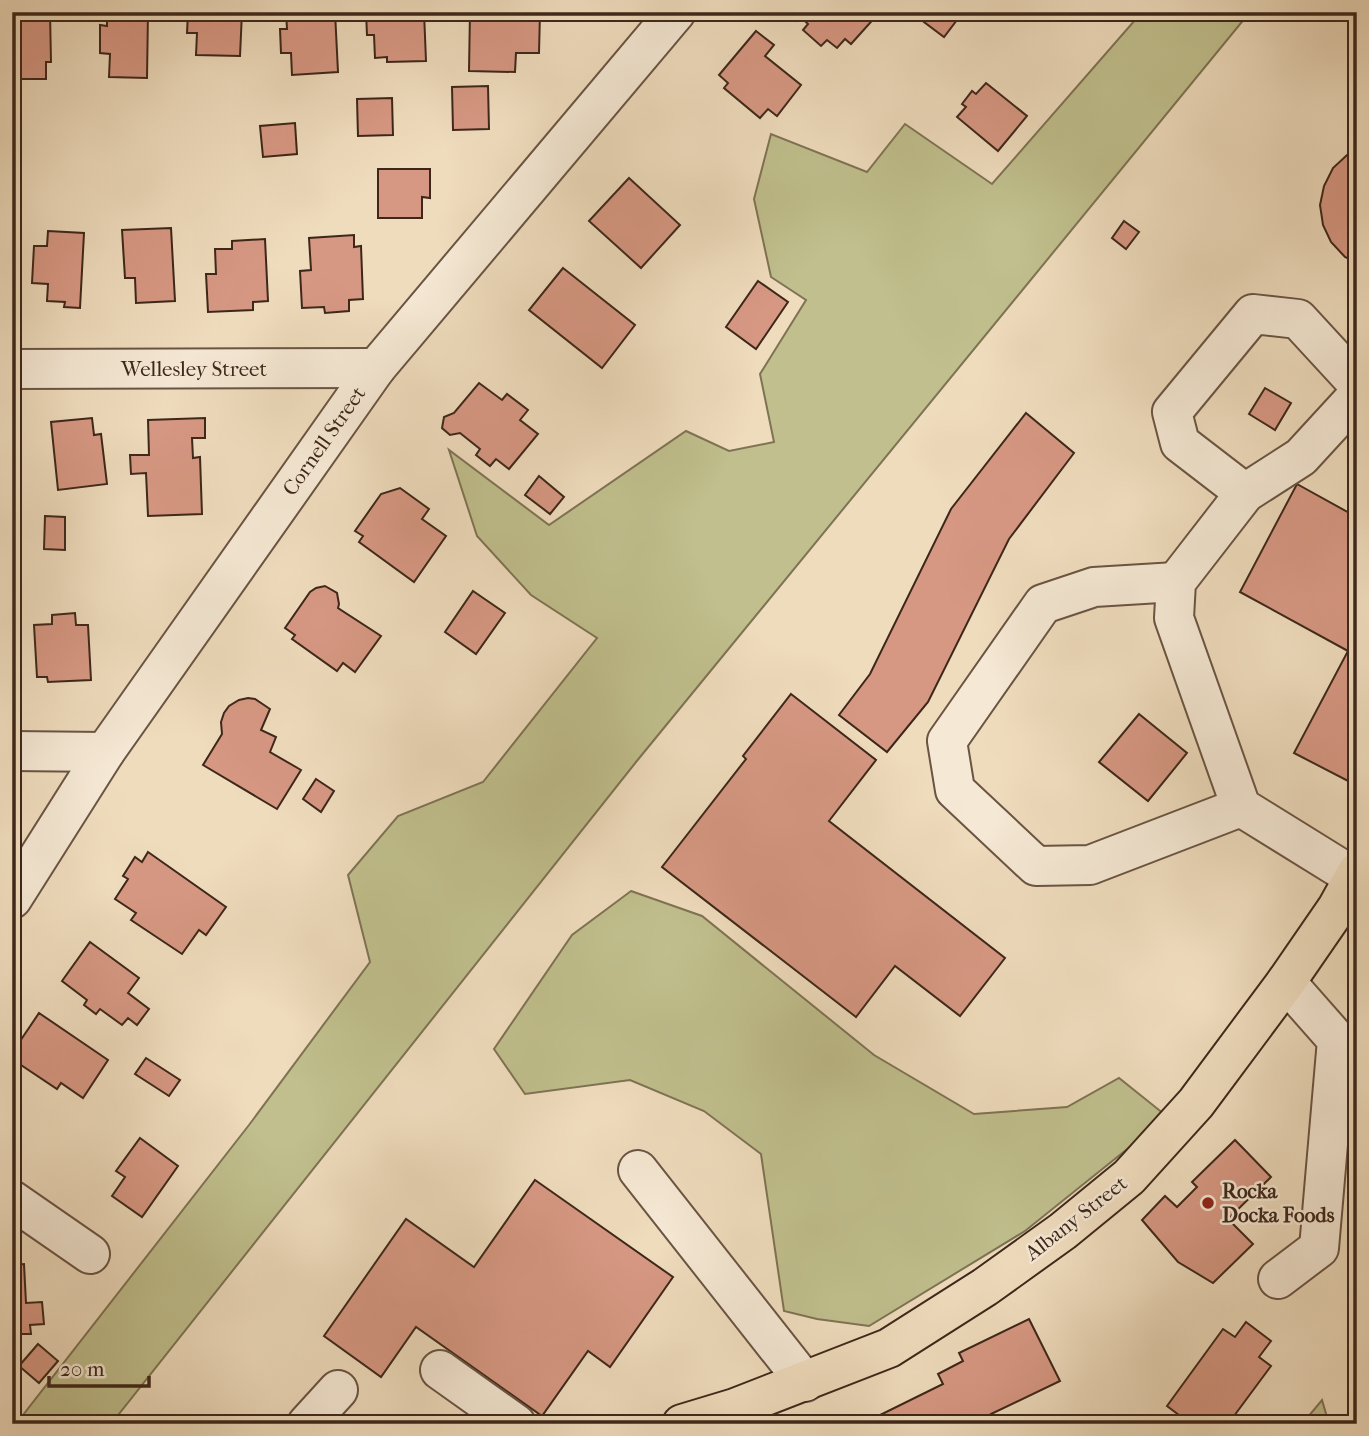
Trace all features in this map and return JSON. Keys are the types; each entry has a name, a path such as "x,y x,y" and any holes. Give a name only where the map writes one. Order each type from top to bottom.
{"main road":[{"name":"Albany Street","path":"682,1424 735,1408 889,1348 985,1287 1073,1224 1129,1177 1196,1102 1286,982 1337,908 1355,874"}],"street":[{"name":"Cornell Street","path":"12,899 104,752 376,368 676,12"},
{"path":"1245,493 1180,443 1172,412 1253,314 1298,319 1357,383"},
{"name":"Wellesley Street","path":"12,369 376,368"},
{"path":"1355,874 1241,807 1174,618 1176,582 1245,493 1300,457 1357,396"},
{"path":"1176,582 1094,587 1043,604 947,741 955,790 1036,866 1090,864 1241,807"},
{"path":"12,751 104,752"},
{"path":"1279,1279 1319,1248 1337,1040 1286,982"},
{"path":"638,1170 805,1382"},
{"path":"12,1200 90,1254"},
{"path":"440,1370 516,1424"},
{"path":"307,1424 338,1390"}],"shaded area":[{"path":"1142,12 1250,12 636,762 111,1424 16,1424 249,1125 370,962 348,875 398,816 483,782 597,638 531,595 477,536 449,450 549,525 686,431 729,451 774,442 760,374 806,300 771,277 754,199 771,134 867,172 905,124 992,184"},
{"path":"631,891 702,916 874,1055 974,1114 1067,1107 1119,1078 1164,1114 1131,1146 1025,1231 869,1326 817,1319 784,1311 761,1154 704,1111 630,1080 525,1094 494,1049 572,935"},
{"path":"1322,1400 1329,1424 1302,1424"}],"building":[{"path":"12,12 50,12 51,62 46,62 46,79 12,79"},
{"path":"107,12 148,12 147,78 109,77 110,54 100,53 100,25 107,26"},
{"path":"188,12 242,12 240,56 196,55 197,33 187,33"},
{"path":"286,12 335,12 338,72 292,75 291,53 281,53 280,29 287,29"},
{"path":"366,12 424,12 426,61 387,62 387,57 375,58 374,35 367,35"},
{"path":"470,12 540,12 539,53 516,53 515,72 469,71"},
{"path":"782,12 878,14 851,44 845,39 837,48 827,40 821,46 803,30 808,24 800,16 795,21"},
{"path":"925,12 963,12 944,37 920,19"},
{"path":"756,31 774,45 765,56 801,85 777,116 768,109 760,118 724,88 728,83 719,75"},
{"path":"986,83 1027,116 998,151 957,117 966,107 962,104 972,91 976,94"},
{"path":"488,86 489,129 453,130 452,87"},
{"path":"392,98 393,135 358,136 357,99"},
{"path":"295,123 297,154 263,157 260,126"},
{"path":"1357,150 1357,263 1345,257 1331,242 1323,225 1320,205 1324,186 1333,168"},
{"path":"12,159 15,195 12,195"},
{"path":"378,169 430,169 430,198 422,197 422,218 378,218"},
{"path":"629,178 680,225 641,268 589,221"},
{"path":"1124,221 1139,232 1126,249 1112,238"},
{"path":"171,228 175,301 136,303 135,278 125,278 122,230"},
{"path":"48,231 84,233 80,308 64,307 65,302 47,301 48,284 32,283 34,246 47,246"},
{"path":"354,235 354,247 361,246 363,299 349,300 349,311 325,313 324,307 302,308 300,271 311,270 309,238"},
{"path":"265,239 268,301 253,302 253,310 208,312 206,274 216,274 215,249 232,249 232,241"},
{"path":"563,268 635,325 602,368 529,310"},
{"path":"758,281 788,302 756,349 726,327"},
{"path":"479,383 502,400 507,394 528,410 520,420 538,434 509,469 496,459 490,466 476,455 480,449 460,433 450,435 442,428 444,417 454,413"},
{"path":"1265,388 1291,403 1275,430 1249,414"},
{"path":"1026,413 1074,453 1009,539 928,702 887,752 839,715 870,674 951,509"},
{"path":"92,418 94,435 101,434 107,484 58,490 51,422"},
{"path":"205,418 205,438 192,438 193,458 200,457 202,514 148,516 146,473 131,474 130,455 149,455 148,420"},
{"path":"539,476 564,497 550,514 525,495"},
{"path":"1297,484 1353,515 1357,508 1357,779 1352,783 1294,753 1348,651 1240,592"},
{"path":"400,488 429,509 422,519 446,536 414,582 359,542 363,536 355,531 381,494"},
{"path":"45,516 65,517 65,550 44,549"},
{"path":"12,559 15,559 15,594 12,594"},
{"path":"325,586 337,593 338,608 381,636 355,672 343,663 337,671 292,639 295,635 285,628 310,592"},
{"path":"473,591 505,613 476,654 445,632"},
{"path":"75,613 76,625 88,625 91,680 48,682 47,677 37,677 34,625 52,624 52,615"},
{"path":"791,694 876,760 829,821 1005,958 960,1016 895,966 856,1017 662,867 746,759 743,756"},
{"path":"248,698 255,699 270,709 261,730 276,737 270,752 301,770 277,809 203,765 222,734 221,722 224,713 229,706"},
{"path":"1139,714 1187,753 1148,801 1099,762"},
{"path":"316,779 334,791 321,812 303,799"},
{"path":"148,852 226,907 206,935 199,930 182,954 131,920 136,913 115,899 128,879 123,876 135,857 142,862"},
{"path":"90,942 139,978 128,993 149,1009 137,1025 128,1018 122,1025 100,1009 96,1014 84,1005 87,1000 62,981"},
{"path":"39,1013 108,1060 83,1098 61,1083 57,1089 12,1059 12,1053"},
{"path":"146,1058 180,1080 169,1096 135,1074"},
{"path":"140,1138 178,1166 142,1217 112,1196 125,1177 116,1171"},
{"path":"1235,1140 1271,1177 1228,1219 1253,1244 1213,1283 1178,1262 1142,1220 1165,1196 1177,1207 1197,1187 1192,1182"},
{"path":"535,1180 673,1277 610,1367 588,1351 542,1416 416,1327 381,1377 324,1336 406,1219 474,1267"},
{"path":"24,1264 26,1303 42,1302 44,1324 30,1325 31,1334 17,1334 16,1325 12,1326 12,1265"},
{"path":"1029,1319 1060,1381 991,1414 996,1424 877,1424 874,1418 943,1384 938,1374 963,1361 959,1353"},
{"path":"1246,1322 1271,1341 1259,1357 1271,1366 1228,1424 1191,1424 1167,1406 1223,1329 1235,1337"},
{"path":"38,1344 58,1361 39,1383 19,1366"}],"place":[{"name":"Rocka Docka Foods","path":"1208,1203"}]}
